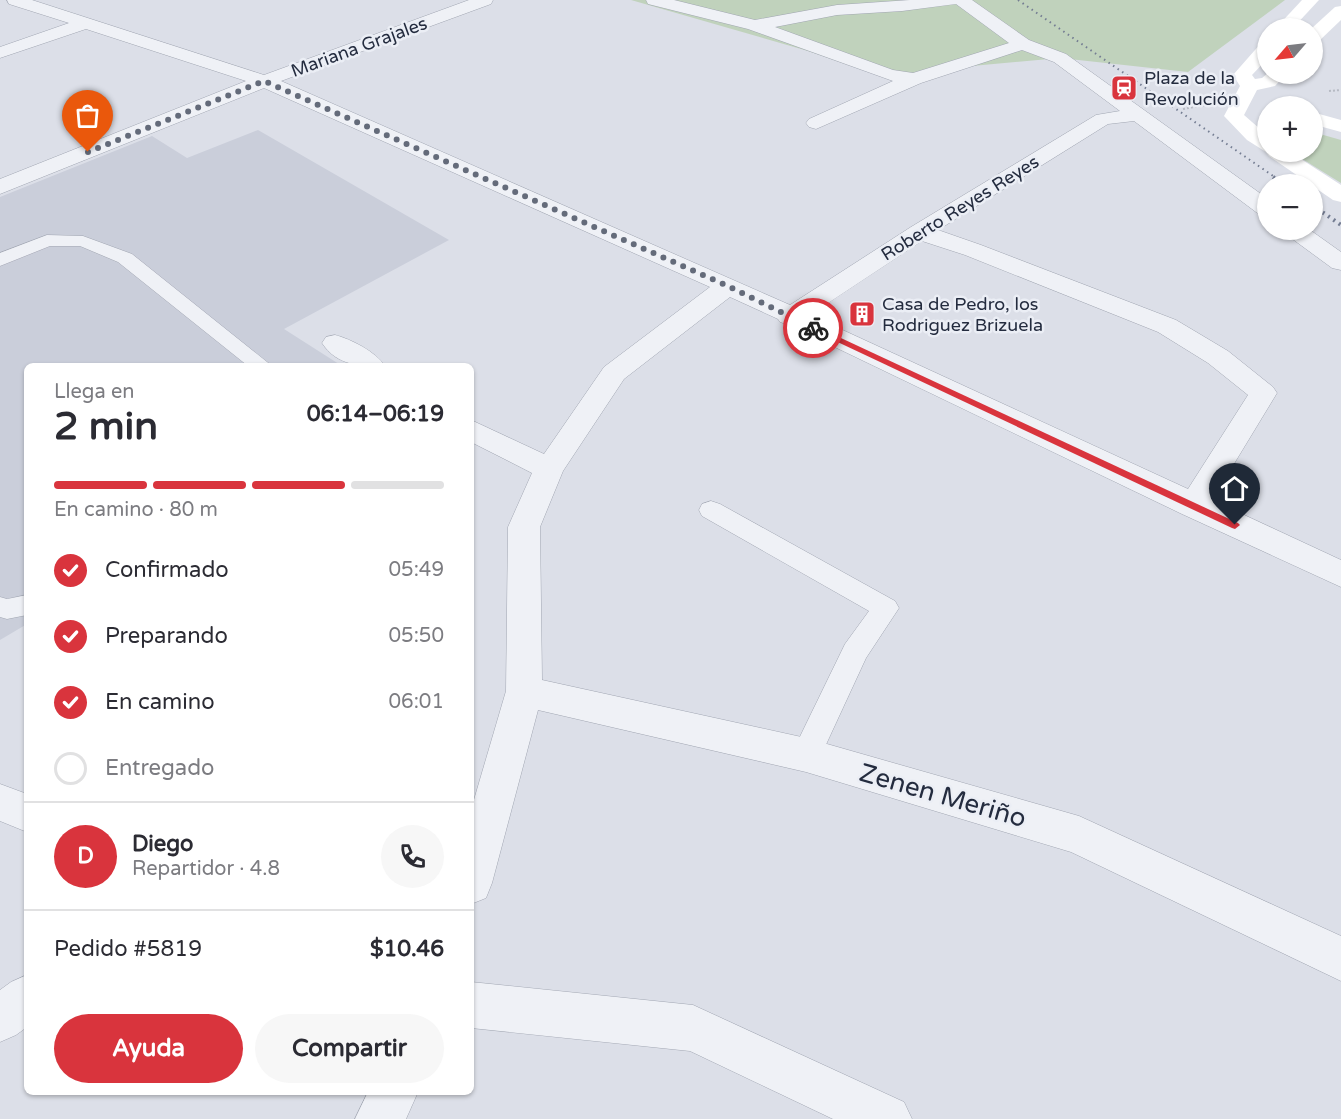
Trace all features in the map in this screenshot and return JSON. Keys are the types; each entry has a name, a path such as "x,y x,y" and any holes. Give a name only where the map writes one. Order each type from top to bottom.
{"main road":[{"path":"1294,18 1311,0"},
{"path":"1323,28 1341,11"},
{"path":"1252,96 1242,75 1257,58"},
{"path":"1257,138 1234,116 1266,84"},
{"path":"1323,121 1341,126"},
{"path":"1291,162 1341,195"}],"street":[{"path":"15,0 264,81 728,286 1341,574"},
{"name":"Mariana Grajales","path":"0,187 264,81 485,0"},
{"path":"654,0 754,25 890,75 914,79"},
{"path":"754,25 837,10 954,0"},
{"path":"961,0 1023,44 1060,58 1257,202"},
{"path":"0,53 88,22"},
{"path":"816,123 914,79 1023,44"},
{"name":"Roberto Reyes Reyes","path":"789,316 919,232 1103,119 1138,115"},
{"path":"919,232 974,250 1167,326 1218,357 1263,393 1193,506"},
{"path":"1309,240 1341,263"},
{"path":"474,872 524,691 525,527 549,469 614,373 728,286"},
{"path":"335,343 366,363"},
{"path":"474,432 549,469"},
{"name":"Zenen Meriño","path":"524,691 806,755 1079,835 1341,959"},
{"path":"0,802 24,812"},
{"path":"0,1019 24,1000"},
{"path":"474,1005 693,1028 886,1119"},
{"path":"380,1119 392,1095"}],"lane":[{"path":"0,260 47,240 83,241 125,258 257,363"},
{"path":"711,510 886,608 855,652 806,755"},
{"path":"0,607 7,609 24,606"}],"path":[{"path":"1138,115 1252,96"}],"shaded area":[{"path":"258,130 449,240 284,329 337,363 24,363 24,626 0,640 0,197 152,136 187,158"}],"green space":[{"path":"631,0 1285,0 1261,18 1257,18 1257,21 1188,72 1060,58 972,66 889,79 808,51"},
{"path":"1323,135 1341,140 1341,183 1307,162 1323,162"}],"railway":[{"path":"1018,0 1270,174"},
{"path":"1323,213 1341,225"}],"way so far":[{"path":"88,152 264,81 728,286 813,328"}],"place":[{"name":"Plaza de la Revolución","path":"1124,88"},
{"name":"Casa de Pedro, los Rodriguez Brizuela","path":"862,314"}],"route":[{"path":"813,328 1235,525"}]}
